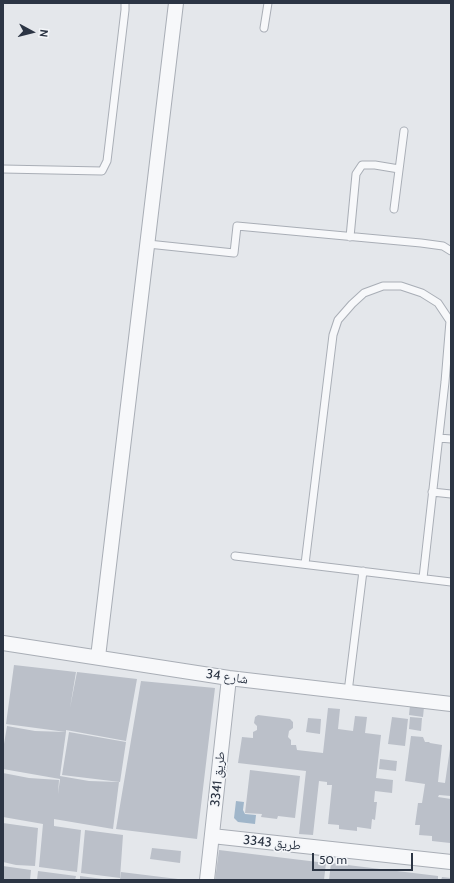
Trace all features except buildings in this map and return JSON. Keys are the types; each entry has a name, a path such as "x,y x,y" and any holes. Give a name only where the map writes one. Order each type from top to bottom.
{"street":[{"path":"98,657 176,3"},
{"name":"شارع 34","path":"3,646 98,657 229,678 451,704"},
{"name":"طريق 3341","path":"207,880 229,678"},
{"name":"طريق 3343","path":"212,836 451,862"}],"lane":[{"path":"3,170 102,172 107,161 125,3"},
{"path":"264,28 268,3"},
{"path":"394,209 404,131"},
{"path":"350,237 356,174 362,165 375,165 399,169"},
{"path":"148,244 234,253 237,226 443,246 451,251"},
{"path":"305,564 333,335 338,320 364,293 382,286 401,286 422,293 438,303 451,321 448,382 438,438 423,578"},
{"path":"438,438 451,439"},
{"path":"432,492 451,494"},
{"path":"235,556 451,582"},
{"path":"348,692 363,571"}],"water":[{"path":"236,801 244,802 243,810 245,814 256,815 255,824 238,822 234,818"}]}
